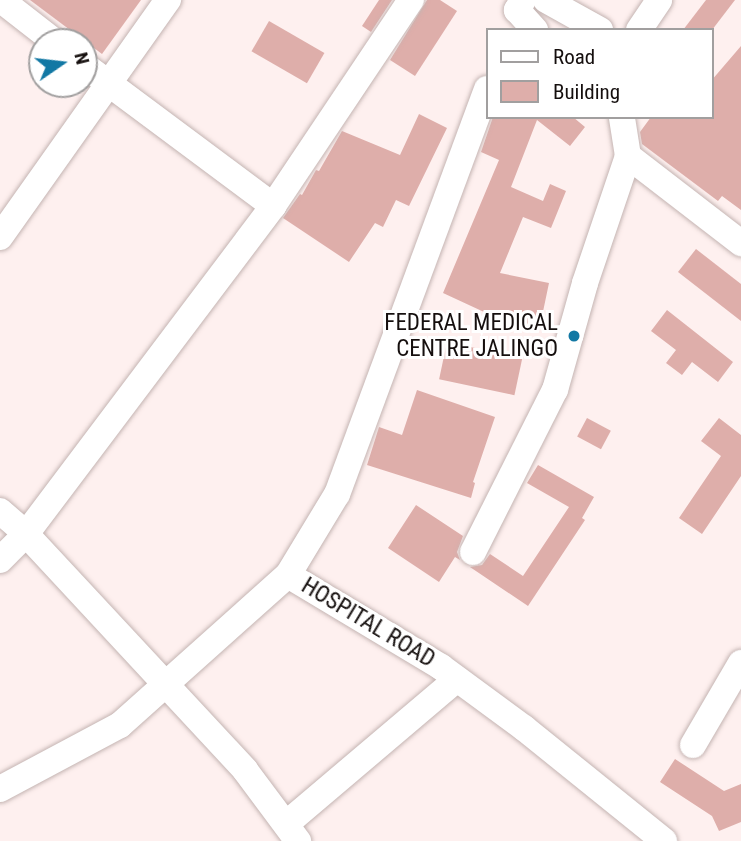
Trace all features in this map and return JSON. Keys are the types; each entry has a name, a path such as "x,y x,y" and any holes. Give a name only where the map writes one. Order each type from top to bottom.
{"street":[{"path":"1,0 37,28"},
{"path":"0,237 110,86 168,0"},
{"path":"0,560 26,534 273,206 411,0"},
{"path":"546,0 596,28"},
{"path":"640,28 659,0"},
{"path":"98,76 273,206"},
{"name":"HOSPITAL ROAD","path":"486,92 337,494 288,575 457,679 524,727 664,841"},
{"path":"474,552 555,390 584,283 628,156 620,120"},
{"path":"628,156 741,243"},
{"path":"0,512 26,534 166,683 245,770 292,833 457,679"},
{"path":"0,789 120,725 288,575"},
{"path":"693,745 741,663"}],"building":[{"path":"30,0 141,0 102,54 98,51 98,28 67,28"},
{"path":"379,0 392,0 371,32 362,26"},
{"path":"427,0 440,0 457,11 415,76 390,60"},
{"path":"706,0 735,0 713,29 685,28"},
{"path":"269,21 324,53 307,83 252,51"},
{"path":"741,46 741,210 722,196 718,201 642,144 640,132 650,119 713,119 713,79"},
{"path":"419,114 447,128 409,206 396,200 383,227 375,223 349,262 283,218 300,194 302,195 316,170 319,171 342,131 400,155"},
{"path":"492,119 575,119 585,127 570,146 537,120 511,187 543,201 550,184 566,191 551,228 523,217 500,273 549,283 540,326 497,318 443,293 499,160 481,152"},
{"path":"696,249 741,284 741,321 678,272"},
{"path":"667,310 733,362 718,382 692,362 682,375 666,363 676,350 651,331"},
{"path":"447,342 522,358 514,395 439,379"},
{"path":"417,390 495,417 473,482 475,483 471,498 367,465 379,427 402,435"},
{"path":"587,418 611,431 601,449 577,437"},
{"path":"719,418 741,435 741,476 702,534 679,518 721,456 701,441"},
{"path":"538,465 594,497 582,518 585,520 528,606 470,567 482,565 490,554 523,576 569,507 527,483"},
{"path":"416,505 463,536 457,552 460,560 455,557 439,582 388,548"},
{"path":"675,759 724,791 741,784 741,822 719,831 712,816 660,782"}],"place":[{"name":"FEDERAL MEDICAL CENTRE JALINGO","path":"574,336"}]}
